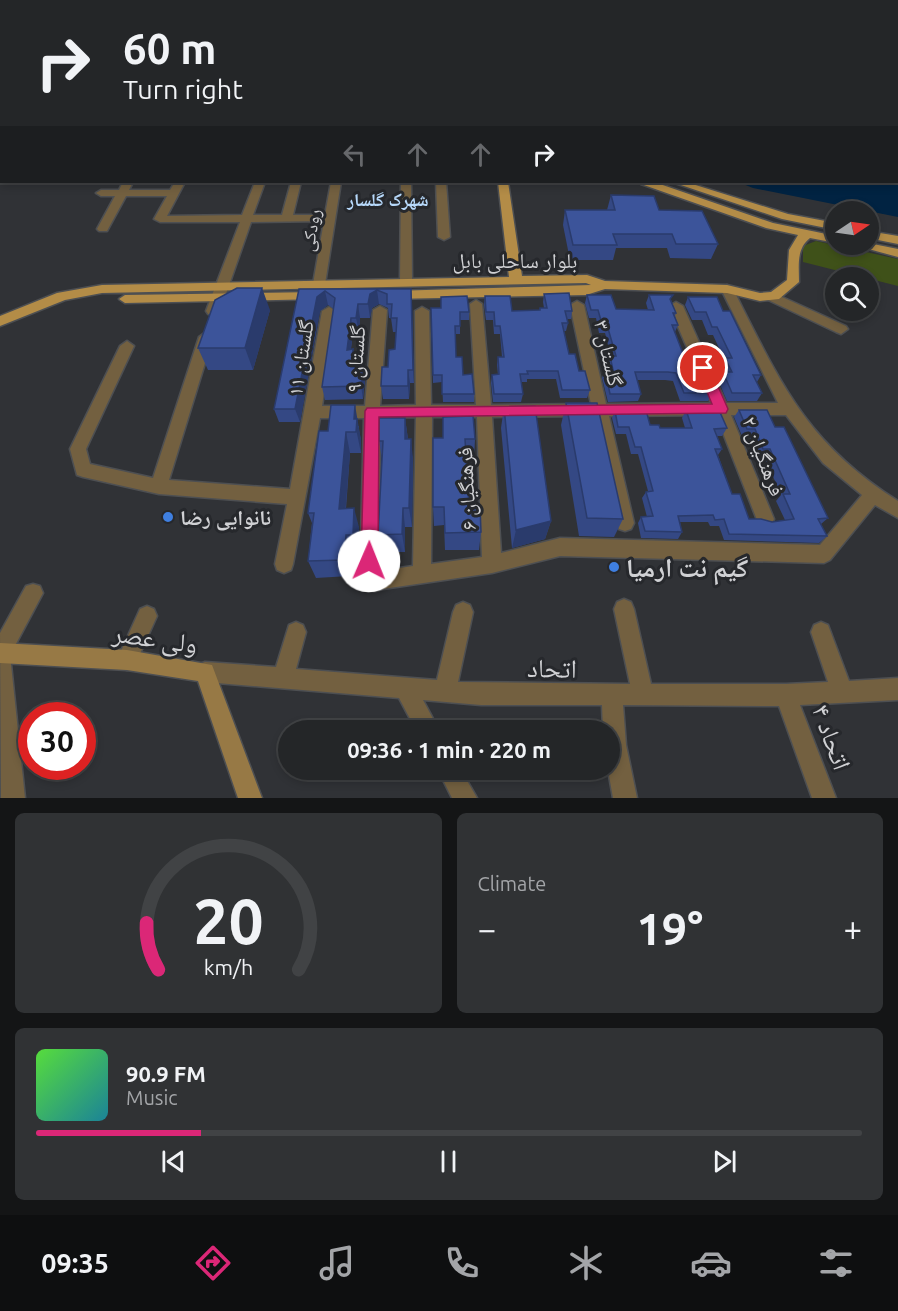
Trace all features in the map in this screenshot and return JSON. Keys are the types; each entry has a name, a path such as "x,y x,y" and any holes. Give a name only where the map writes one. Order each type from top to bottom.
{"main road":[{"path":"503,183 516,279"},
{"path":"648,183 770,225 825,238"},
{"path":"680,183 786,217 825,225"},
{"path":"604,285 727,289 760,297 771,296 783,291 793,282 793,250 799,239 806,235"},
{"path":"879,236 898,240"},
{"path":"879,249 898,253"},
{"name":"بلوار ساحلی بابل","path":"0,330 61,304 97,299 319,284 406,281 587,279 604,285"},
{"name":"بلوار ساحلی بابل","path":"0,321 62,296 102,289 586,291 604,285"},
{"name":"ولی عصر","path":"0,654 127,660 205,672 250,798"}],"street":[{"path":"103,229 127,183"},
{"path":"179,183 160,219 330,219"},
{"path":"248,220 241,212 251,183"},
{"path":"159,487 200,358 218,291 248,220 260,183"},
{"path":"286,219 296,183"},
{"name":"رودکی","path":"319,284 336,183"},
{"path":"406,183 406,281"},
{"path":"441,183 444,237"},
{"path":"101,193 174,193"},
{"path":"727,289 781,393 810,438 841,469 873,495 898,510"},
{"path":"771,296 841,329"},
{"name":"فرهنگیان ۶","path":"476,304 492,564"},
{"name":"گلستان ۳","path":"577,305 625,523"},
{"name":"فرهنگیان ۲","path":"676,306 721,409 765,519"},
{"name":"گلستان ۹","path":"380,310 372,411 369,582 422,574"},
{"name":"گلستان ۱۱","path":"284,564 313,412 329,311"},
{"path":"422,311 424,411 422,574 492,564 560,547 824,554 873,495"},
{"path":"127,346 78,449 83,470 159,487 297,497"},
{"path":"313,412 791,409"},
{"path":"14,798 0,654 33,593"},
{"path":"624,609 643,696"},
{"path":"445,692 463,612"},
{"path":"127,660 147,615"},
{"path":"283,678 296,632"},
{"path":"821,632 842,692"},
{"name":"اتحاد","path":"205,672 481,694 786,695 898,689"},
{"path":"405,688 423,720"},
{"name":"اتحاد ۴","path":"786,695 824,798"},
{"path":"612,696 615,745 625,798"},
{"path":"455,780 465,798"}],"green space":[{"path":"816,241 825,243 825,255 879,255 898,259 898,286 879,281 879,267 825,268 803,262 803,246"}],"water":[{"path":"740,183 898,183 898,217 879,213 879,201 825,202 753,188"}],"building":[{"path":"611,195 654,196 659,210 702,211 718,244 676,244 672,234 613,234 617,245 573,245 565,210 615,210"},
{"path":"237,288 262,288 245,348 198,348 215,300"},
{"path":"299,289 411,289 413,370 408,370 408,386 381,386 382,367 388,367 389,350 395,349 397,318 391,318 392,304 387,304 387,294 377,290 370,294 368,304 358,304 356,318 351,318 347,350 353,349 351,367 363,367 361,386 322,387 335,298 325,291 317,297 295,409 274,409"},
{"path":"569,293 572,311 565,311 568,323 562,323 569,354 575,354 579,371 585,371 590,390 562,390 558,371 527,371 528,374 520,374 523,394 494,394 492,375 499,374 498,357 504,357 500,326 495,326 494,312 486,312 485,296 510,296 512,311 540,310 540,308 547,308 544,294"},
{"path":"587,295 611,295 616,309 654,310 649,295 673,295 670,299 678,325 672,325 684,356 690,356 697,373 703,373 712,393 684,393 676,373 635,372 641,394 610,394 605,370 613,370 610,356 616,356 607,325 602,324 598,310 591,310"},
{"path":"467,296 469,312 460,312 460,326 455,326 456,357 462,357 463,375 472,374 474,394 442,394 442,375 433,375 431,308 441,308 441,297"},
{"path":"688,297 717,297 723,311 730,311 761,375 753,375 762,393 732,393 723,372 732,372 725,358 732,358 717,327 712,327 706,312 695,312"},
{"path":"566,403 597,403 623,519 587,518"},
{"path":"331,405 355,405 356,432 346,432 339,509 354,508 353,535 346,535 344,560 308,561 314,513 308,513 319,431 328,431"},
{"path":"535,406 551,521 516,530 504,407"},
{"path":"646,410 650,425 659,425 660,428 692,428 686,410 719,410 727,428 714,429 722,449 715,449 732,494 740,494 749,519 772,522 794,519 783,494 790,494 770,449 763,449 755,429 747,429 739,410 767,410 775,427 784,427 828,518 818,519 827,536 729,534 724,519 715,520 713,515 678,516 682,532 645,531 641,517 653,516 646,492 653,491 641,447 635,447 629,427 618,427 615,411"},
{"path":"473,416 475,439 465,439 469,506 480,506 481,532 445,533 444,507 433,507 433,438 443,438 443,417"},
{"path":"379,418 405,418 405,439 411,439 409,508 403,508 402,534 378,535 383,441 379,441"}],"place":[{"name":"نانوایی رضا","path":"168,517"},
{"name":"گیم نت ارمیا","path":"614,567"}],"district":[{"name":"شهرک گلسار","path":"388,199"}],"route":[{"path":"369,561 372,411 721,409 703,368"}]}
